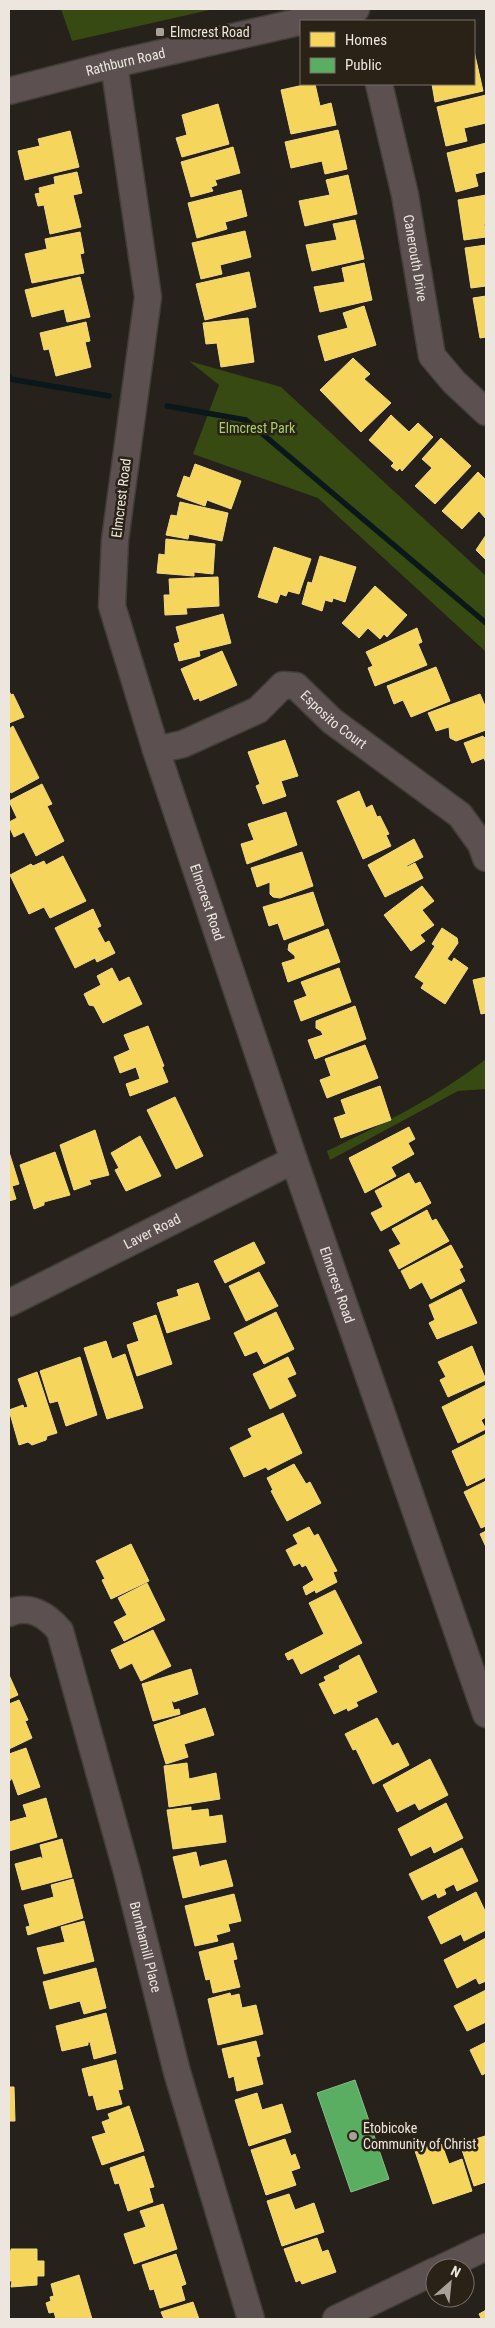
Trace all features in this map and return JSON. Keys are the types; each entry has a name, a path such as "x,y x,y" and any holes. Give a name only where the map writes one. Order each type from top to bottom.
{"street":[{"name":"Rathburn Road","path":"308,20 356,9"},
{"name":"Rathburn Road","path":"9,91 114,64 300,22"},
{"name":"Elmcrest Road","path":"114,64 148,297 115,540 112,606 156,750 294,1160 486,1714"},
{"name":"Canerouth Drive","path":"379,85 405,196 432,356 454,382 486,412"},
{"name":"Esposito Court","path":"156,750 183,744 258,710 283,685 296,686 332,721 460,815 481,844 486,858"},
{"name":"Laver Road","path":"9,1303 294,1160"},
{"name":"Burnhamill Place","path":"9,1614 24,1609 38,1613 51,1619 60,1631 127,1872 177,2072 252,2319"},
{"path":"463,2258 486,2247"},
{"path":"336,2319 425,2277"}],"green space":[{"path":"61,9 214,9 72,41"},
{"name":"Elmcrest Park","path":"189,361 281,387 486,576 486,652 318,498 193,454 219,385"},
{"path":"486,1059 486,1089 458,1091 330,1160 327,1151 429,1098"}],"building: Homes":[{"path":"475,55 483,91 435,102 432,85 475,85"},
{"path":"304,85 315,85 320,106 331,103 336,125 291,134 281,90"},
{"path":"486,95 486,123 464,128 467,141 446,146 437,107"},
{"path":"218,104 229,144 182,157 176,138 187,135 182,115"},
{"path":"338,130 347,169 325,174 322,161 291,168 285,142"},
{"path":"70,131 79,167 25,180 18,151 40,146 38,139"},
{"path":"486,143 486,171 475,174 478,186 456,192 447,153"},
{"path":"233,147 240,173 215,180 217,185 211,187 213,191 191,197 181,162"},
{"path":"77,172 82,193 73,195 81,227 50,234 44,205 38,206 35,194 40,193 39,188 55,184 54,177"},
{"path":"348,175 357,214 305,226 299,201 330,195 326,180"},
{"path":"241,190 247,216 225,222 227,229 197,238 188,203"},
{"path":"486,195 486,224 484,224 486,237 464,240 458,200"},
{"path":"355,220 364,259 312,271 306,245 337,240 333,224"},
{"path":"245,231 251,257 220,265 222,274 201,279 192,243"},
{"path":"80,232 84,253 80,254 84,273 32,283 25,254 47,249 45,239"},
{"path":"486,245 486,286 471,288 465,248"},
{"path":"364,263 372,300 320,312 314,287 345,282 342,268"},
{"path":"249,272 256,307 205,320 196,284"},
{"path":"80,277 90,317 67,322 64,309 32,317 25,290"},
{"path":"486,296 486,337 480,338 473,298"},
{"path":"364,306 376,345 325,361 318,336 348,328 343,313"},
{"path":"248,318 254,362 221,367 217,343 206,344 203,323"},
{"path":"86,322 90,341 85,342 91,367 56,376 49,349 44,350 40,333"},
{"path":"353,358 370,374 364,379 391,403 361,432 320,390"},
{"path":"391,415 409,432 418,423 433,437 402,471 400,468 397,471 391,466 394,463 369,440"},
{"path":"441,438 471,466 435,504 415,486 432,468 422,459"},
{"path":"195,464 241,481 231,509 207,500 205,506 177,496 184,476 190,478"},
{"path":"478,472 486,480 486,519 479,511 462,529 442,511"},
{"path":"180,502 228,513 222,541 189,534 188,539 166,535 171,515 177,516"},
{"path":"486,535 486,560 476,550"},
{"path":"166,539 215,544 213,574 194,572 194,576 157,573 159,554 165,555"},
{"path":"274,547 311,559 299,594 288,591 286,596 280,594 277,603 258,597"},
{"path":"320,556 356,567 345,602 333,598 332,602 325,600 322,611 302,604 308,582 312,583"},
{"path":"218,577 219,606 186,608 187,614 165,615 164,595 170,595 169,579"},
{"path":"375,586 407,615 387,637 384,634 380,639 368,628 359,638 342,623"},
{"path":"223,614 231,643 199,651 200,656 179,661 174,644 180,642 176,627"},
{"path":"417,628 422,642 418,644 427,665 375,686 368,668 373,666 366,652"},
{"path":"222,651 237,685 200,701 199,698 194,700 181,669"},
{"path":"436,667 450,701 411,717 403,700 394,704 387,686"},
{"path":"9,691 11,695 13,694 24,717 9,723"},
{"path":"480,694 486,708 486,730 456,741 450,738 449,727 436,731 428,713"},
{"path":"13,726 39,778 11,793 9,788 9,729"},
{"path":"483,736 484,738 486,736 486,763 484,758 472,763 464,743"},
{"path":"285,740 298,776 281,781 286,796 263,804 256,786 260,784 248,752"},
{"path":"42,784 52,804 47,806 64,841 36,856 24,832 14,837 9,822 17,818 9,801"},
{"path":"359,791 366,808 372,805 377,817 380,816 389,834 386,835 391,846 363,859 337,801"},
{"path":"286,812 297,845 247,864 241,844 254,840 248,824"},
{"path":"414,839 423,857 406,866 415,863 423,878 385,897 368,865"},
{"path":"302,852 313,886 280,898 273,897 270,894 270,882 257,887 251,868"},
{"path":"63,856 86,901 50,918 44,907 29,914 10,875 31,864 33,866 44,861 46,865"},
{"path":"422,886 434,901 422,910 434,925 420,935 425,941 411,951 384,915"},
{"path":"313,892 324,925 284,940 278,923 269,926 263,907"},
{"path":"93,909 101,926 97,928 105,943 109,941 115,953 97,962 95,958 75,968 55,928"},
{"path":"442,928 457,938 458,943 447,959 452,962 454,958 468,968 445,1004 421,988 424,983 415,977 435,946 432,944"},
{"path":"328,929 340,962 288,982 282,963 295,959 295,956 288,950 289,944"},
{"path":"112,968 119,982 129,977 142,1004 103,1023 94,1006 89,1005 84,994 101,985 97,976"},
{"path":"339,968 351,1002 301,1021 294,1001 307,996 301,982"},
{"path":"486,977 486,1013 481,1014 473,980"},
{"path":"355,1006 366,1039 315,1059 308,1040 323,1035 316,1028 316,1021"},
{"path":"148,1026 164,1066 162,1067 168,1082 130,1096 126,1084 140,1079 136,1067 120,1073 114,1057 130,1050 124,1035"},
{"path":"365,1045 378,1078 327,1098 320,1080 331,1076 325,1059"},
{"path":"380,1086 391,1120 341,1138 334,1118 346,1114 341,1100"},
{"path":"175,1097 203,1156 176,1169 147,1110"},
{"path":"409,1127 415,1139 408,1143 414,1154 391,1167 396,1176 365,1193 349,1158"},
{"path":"95,1130 109,1175 89,1180 91,1184 74,1190 60,1145"},
{"path":"140,1136 161,1176 126,1191 115,1170 119,1168 111,1153"},
{"path":"9,1152 19,1184 12,1186 16,1199 9,1201"},
{"path":"55,1152 70,1195 44,1202 44,1205 34,1209 20,1165"},
{"path":"409,1173 415,1184 420,1182 431,1203 381,1231 371,1213 383,1207 375,1191"},
{"path":"427,1210 432,1221 436,1219 449,1241 399,1269 389,1250 401,1244 392,1229"},
{"path":"254,1242 265,1263 225,1283 214,1261"},
{"path":"451,1245 463,1267 459,1269 465,1281 431,1299 422,1282 410,1289 401,1271"},
{"path":"259,1272 278,1306 246,1321 229,1286"},
{"path":"198,1283 210,1319 167,1333 157,1303 179,1296 177,1290"},
{"path":"461,1289 477,1323 437,1339 429,1323 435,1320 429,1305"},
{"path":"276,1312 294,1349 264,1364 257,1351 245,1356 234,1333"},
{"path":"156,1315 172,1364 137,1376 127,1345 139,1341 133,1323"},
{"path":"106,1341 112,1359 125,1354 143,1408 107,1419 84,1348"},
{"path":"472,1346 486,1380 448,1397 440,1380 446,1377 438,1362"},
{"path":"80,1357 97,1415 66,1426 58,1401 50,1403 40,1371"},
{"path":"288,1357 296,1374 287,1378 296,1396 270,1409 253,1374"},
{"path":"37,1372 57,1433 47,1436 46,1440 32,1445 28,1442 19,1445 9,1410 23,1405 24,1408 28,1407 18,1379"},
{"path":"486,1385 486,1417 481,1420 486,1429 458,1443 442,1407"},
{"path":"283,1413 302,1453 268,1470 266,1467 244,1477 230,1448 252,1437 248,1429"},
{"path":"486,1434 486,1477 467,1486 452,1451"},
{"path":"294,1464 306,1484 310,1482 321,1503 287,1521 271,1491 273,1490 267,1478"},
{"path":"486,1481 486,1526 481,1528 464,1492"},
{"path":"309,1527 314,1536 318,1534 337,1571 333,1572 337,1582 316,1593 315,1590 306,1595 303,1587 314,1580 306,1565 302,1567 300,1563 294,1566 286,1550 298,1544 293,1535"},
{"path":"486,1531 486,1547 480,1534"},
{"path":"131,1544 149,1581 111,1599 102,1580 105,1579 96,1561"},
{"path":"147,1583 165,1620 124,1641 114,1622 127,1615 118,1598"},
{"path":"335,1590 362,1643 301,1674 293,1658 288,1660 285,1654 324,1634 309,1603"},
{"path":"153,1630 171,1666 141,1681 132,1663 120,1669 111,1650"},
{"path":"359,1655 377,1692 356,1702 358,1706 348,1711 347,1708 334,1714 319,1684 326,1681 324,1677 340,1669 339,1666"},
{"path":"191,1669 198,1694 174,1702 171,1700 174,1710 179,1709 180,1714 153,1721 142,1684"},
{"path":"9,1675 18,1695 9,1699"},
{"path":"19,1700 28,1720 25,1721 32,1738 9,1749 9,1704"},
{"path":"205,1708 214,1735 184,1744 188,1757 166,1764 154,1725"},
{"path":"377,1718 392,1746 398,1743 409,1765 373,1784 356,1749 353,1750 345,1734"},
{"path":"26,1748 40,1787 18,1795 12,1778 9,1782 9,1754"},
{"path":"430,1759 448,1795 419,1810 415,1803 397,1812 383,1785"},
{"path":"187,1763 189,1779 216,1773 220,1799 169,1807 164,1766"},
{"path":"46,1798 57,1837 9,1851 9,1822 27,1817 23,1805"},
{"path":"446,1803 463,1838 434,1853 431,1846 411,1856 398,1829"},
{"path":"191,1807 191,1811 208,1809 209,1817 222,1815 226,1842 173,1849 167,1810"},
{"path":"62,1839 72,1877 22,1890 15,1864 43,1858 40,1845"},
{"path":"462,1848 478,1881 457,1891 454,1884 444,1889 446,1894 438,1898 436,1893 422,1900 409,1874"},
{"path":"196,1852 200,1869 201,1866 226,1860 233,1886 183,1898 173,1857"},
{"path":"73,1879 83,1918 28,1935 26,1927 30,1926 24,1905 54,1897 51,1885"},
{"path":"476,1892 486,1913 486,1930 464,1941 461,1934 441,1944 428,1917"},
{"path":"234,1894 241,1921 228,1924 230,1931 216,1935 218,1941 195,1946 185,1906"},
{"path":"84,1921 94,1961 44,1974 37,1948 65,1942 61,1927"},
{"path":"486,1938 486,1981 479,1984 476,1978 457,1988 444,1960"},
{"path":"233,1943 237,1959 233,1960 240,1987 213,1993 210,1979 206,1980 199,1952"},
{"path":"96,1968 106,2008 84,2014 80,2001 50,2009 43,1982"},
{"path":"486,1990 486,2022 467,2031 454,2006"},
{"path":"230,1993 231,1996 239,1994 242,2008 256,2005 263,2034 218,2045 208,1999"},
{"path":"106,2013 116,2053 94,2059 90,2042 88,2042 88,2045 62,2051 56,2026"},
{"path":"256,2041 260,2056 256,2057 263,2084 237,2091 234,2076 229,2078 222,2049"},
{"path":"486,2042 486,2073 482,2075 470,2050"},
{"path":"116,2060 123,2089 118,2090 122,2104 97,2110 93,2095 89,2096 82,2069"},
{"path":"9,2087 14,2087 15,2121 9,2121"},
{"path":"257,2093 262,2110 282,2104 291,2132 249,2146 235,2100"},
{"path":"129,2106 144,2151 102,2165 92,2137 106,2133 102,2122 110,2119 108,2114"},
{"path":"485,2136 486,2182 474,2186 460,2144"},
{"path":"285,2139 291,2156 295,2154 300,2168 291,2171 296,2185 266,2195 251,2150"},
{"path":"441,2142 449,2164 462,2159 472,2191 433,2204 415,2151"},
{"path":"144,2156 154,2187 149,2188 153,2202 128,2211 119,2183 115,2184 110,2168"},
{"path":"289,2194 295,2210 314,2203 324,2232 282,2246 267,2201"},
{"path":"163,2204 177,2249 134,2264 124,2234 146,2227 140,2211"},
{"path":"317,2238 322,2252 328,2250 336,2272 302,2284 300,2280 296,2282 284,2249"},
{"path":"11,2249 37,2249 37,2261 44,2261 44,2276 37,2276 37,2285 11,2287 12,2281 9,2281 9,2251"},
{"path":"176,2254 186,2284 181,2286 185,2300 160,2308 154,2289 150,2290 142,2265"},
{"path":"79,2275 92,2319 56,2319 54,2312 49,2313 46,2303 51,2301 50,2297 54,2296 51,2284"},
{"path":"193,2302 199,2319 164,2319 161,2312"},
{"path":"486,2310 486,2319 478,2319 481,2318 479,2314"}],"building: Public":[{"name":"Etobicoke Community of Christ","path":"355,2080 389,2179 351,2192 317,2093"}],"waterway":[{"path":"9,376 10,379 109,396"},
{"path":"167,406 246,420 486,623"}],"place":[{"name":"Elmcrest Road","path":"160,32"},
{"name":"Etobicoke Community of Christ","path":"353,2136"}]}
